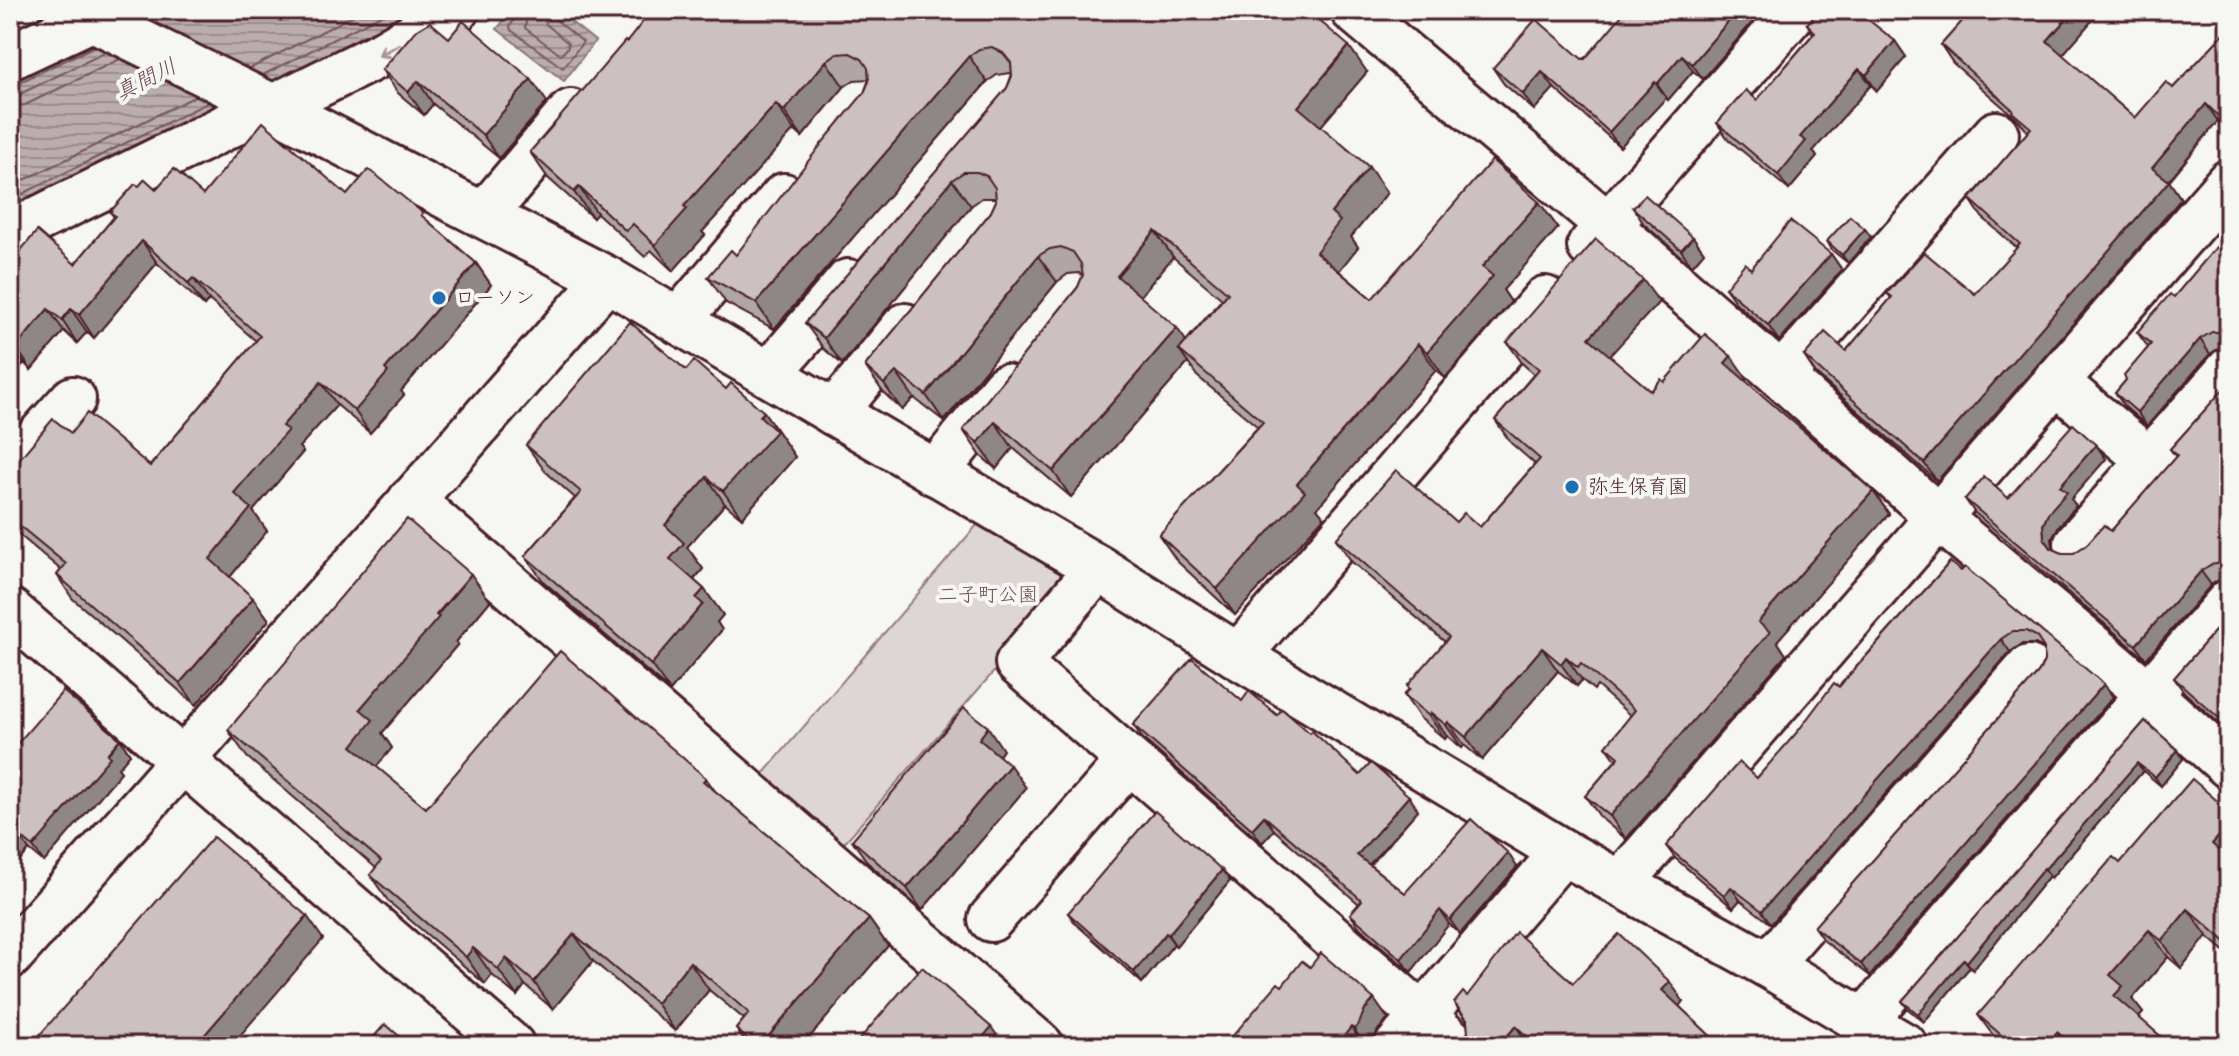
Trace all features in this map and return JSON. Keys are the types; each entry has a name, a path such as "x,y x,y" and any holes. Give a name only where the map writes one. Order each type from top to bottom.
{"street":[{"path":"10,233 248,116 266,104 385,52 456,10"},
{"path":"1353,10 1608,225 1939,518 2149,694 2229,766"},
{"path":"1238,656 1796,10"},
{"path":"10,57 97,16 607,279 1098,568 1563,852 1768,965 1905,1046"},
{"path":"484,215 597,83"},
{"path":"1781,376 1996,134"},
{"path":"678,321 812,164"},
{"path":"1621,883 2229,182"},
{"path":"769,374 872,254"},
{"path":"10,956 607,279"},
{"path":"834,413 931,294"},
{"path":"935,473 1029,356"},
{"path":"2077,543 2229,370"},
{"path":"2055,381 2150,461"},
{"path":"10,469 73,399"},
{"path":"411,500 1041,1046"},
{"path":"1098,568 1018,663 1129,761 1410,1031 1457,1046"},
{"path":"1864,1021 2229,602"},
{"path":"10,611 512,1046"},
{"path":"1768,965 2029,668"},
{"path":"991,919 1129,761"},
{"path":"1410,1031 1563,852"}],"green space":[{"name":"二子町公園","path":"977,525 1075,579 837,851 757,781"}],"water":[{"name":"真間川","path":"152,10 430,10 10,220 10,79"},
{"path":"512,10 556,10 595,41 564,81 497,29"}],"building":[{"path":"652,10 1307,10 1349,46 1298,107 1369,167 1331,213 1340,221 1316,252 1372,299 1492,160 1539,202 1482,267 1493,276 1427,352 1418,344 1297,484 1305,492 1217,589 1159,535 1263,422 1179,350 1228,293 1155,231 1117,276 1177,328 1053,471 995,422 978,443 963,430 1078,287 1083,275 1081,264 1073,252 1061,247 1038,256 926,395 896,372 884,384 865,366 991,212 996,201 995,188 987,176 964,172 952,180 824,338 805,323 1007,88 1012,76 1011,63 1003,53 992,47 979,49 969,56 756,303 708,277 731,250 736,255 864,93 869,81 868,68 862,59 850,53 836,54 826,61 784,111 776,104 684,206 687,209 655,245 633,224 626,231 579,187 574,192 530,152"},
{"path":"1626,10 1738,10 1692,64 1682,55 1609,132 1542,72 1523,94 1493,68 1536,19 1585,59"},
{"path":"1819,10 1856,10 1895,41 1866,75 1859,69 1800,137 1806,141 1778,175 1717,123 1746,90 1757,100 1815,32 1807,24"},
{"path":"1972,10 2074,10 2047,41 2135,118 2166,82 2173,88 2229,28 2229,115 2224,121 2206,104 2152,168 2169,181 1924,463 1804,356 1825,332 1846,351 1892,297 1887,293 1924,252 1975,294 2020,244 1970,199 2031,128 1941,45"},
{"path":"463,21 531,79 483,135 418,81 408,92 382,70 415,31 430,22 449,38"},
{"path":"263,122 347,195 368,170 375,174 423,213 421,215 476,263 385,369 388,372 355,411 321,382 282,426 288,430 234,493 251,508 210,559 253,598 180,683 57,575 66,564 10,518 10,470 53,419 71,433 87,413 150,466 260,336 193,278 188,283 142,241 79,315 71,309 62,320 48,309 16,347 10,342 10,263 37,231 75,264 115,216 110,212 135,184 139,186 145,179 156,189 174,169 203,195"},
{"path":"1645,195 1693,237 1681,250 1633,208"},
{"path":"1850,216 1865,229 1842,255 1827,241"},
{"path":"1790,221 1831,254 1768,325 1725,288 1745,263 1751,269"},
{"path":"2229,232 2229,334 2212,332 2200,339 2137,412 2115,393 2126,380 2124,376 2151,344 2137,332 2170,294 2174,297"},
{"path":"1596,239 1643,280 1589,338 1651,391 1661,379 1664,382 1705,334 1731,356 1725,363 1873,491 1758,622 1770,632 1610,816 1585,796 1619,757 1606,746 1635,710 1581,663 1578,667 1566,657 1561,664 1542,648 1466,737 1448,722 1446,725 1431,713 1429,716 1404,695 1410,689 1407,686 1449,637 1336,539 1396,470 1456,522 1464,513 1480,527 1540,459 1495,420 1539,369 1507,342"},
{"path":"630,322 686,370 694,361 726,389 731,383 764,412 760,416 776,431 723,491 707,477 665,525 684,543 670,559 704,589 696,598 703,604 651,665 525,556 581,492 526,445"},
{"path":"2229,383 2229,566 2223,563 2210,565 2201,571 2136,645 1965,499 1984,477 2008,498 2073,424 2096,445 2060,486 2067,492 2048,513 2043,525 2044,538 2051,548 2062,553 2074,553 2104,525 2111,531 2177,455 2170,449"},
{"path":"407,519 471,574 436,615 439,617 360,709 373,720 352,746 426,808 560,651 706,778 703,781 869,919 760,1046 755,1046 736,1029 749,1013 690,962 656,1003 574,934 534,982 506,958 498,969 473,948 466,957 370,875 381,861 228,730"},
{"path":"1950,562 1961,571 1965,567 2104,684 1861,964 1814,927 2039,672 2044,661 2044,648 2036,636 2026,631 2013,631 2001,639 1762,911 1731,887 1724,895 1666,846 1739,762 1757,778 1834,683 1839,687"},
{"path":"2229,615 2229,727 2174,678"},
{"path":"1192,658 1242,701 1249,691 1277,715 1282,709 1310,733 1312,731 1360,775 1371,763 1409,796 1357,855 1405,893 1471,819 1508,853 1450,920 1440,910 1401,959 1350,914 1362,900 1264,816 1252,829 1133,725"},
{"path":"63,691 120,739 107,754 110,757 33,847 19,835 10,846 10,752"},
{"path":"964,708 988,727 979,739 1010,765 907,888 852,840"},
{"path":"2145,721 2178,750 2155,777 2137,763 2044,868 1967,962 1964,959 1918,1014 1902,1001"},
{"path":"2192,779 2229,811 2229,825 2212,844 2229,859 2229,945 2188,909 2162,941 2149,930 2110,975 2123,986 2114,996 2172,1046 2073,1046 2057,1032 2045,1046 2014,1046 1978,1015 2113,857 2120,863"},
{"path":"1155,811 1222,870 1134,972 1068,913"},
{"path":"213,837 307,916 195,1046 30,1046"},
{"path":"1516,932 1573,983 1619,934 1670,982 1662,990 1721,1046 1537,1046 1516,1026 1498,1046 1458,1046 1468,1032 1467,1019 1454,1003 1463,992 1467,996"},
{"path":"1321,953 1374,999 1354,1029 1351,1027 1336,1046 1224,1046 1278,983 1282,986 1302,961 1310,967"},
{"path":"922,967 991,1027 976,1046 864,1046 858,1041"},
{"path":"385,1024 411,1046 366,1046"}],"place":[{"name":"ローソン","path":"439,298"},
{"name":"弥生保育園","path":"1572,487"}]}
